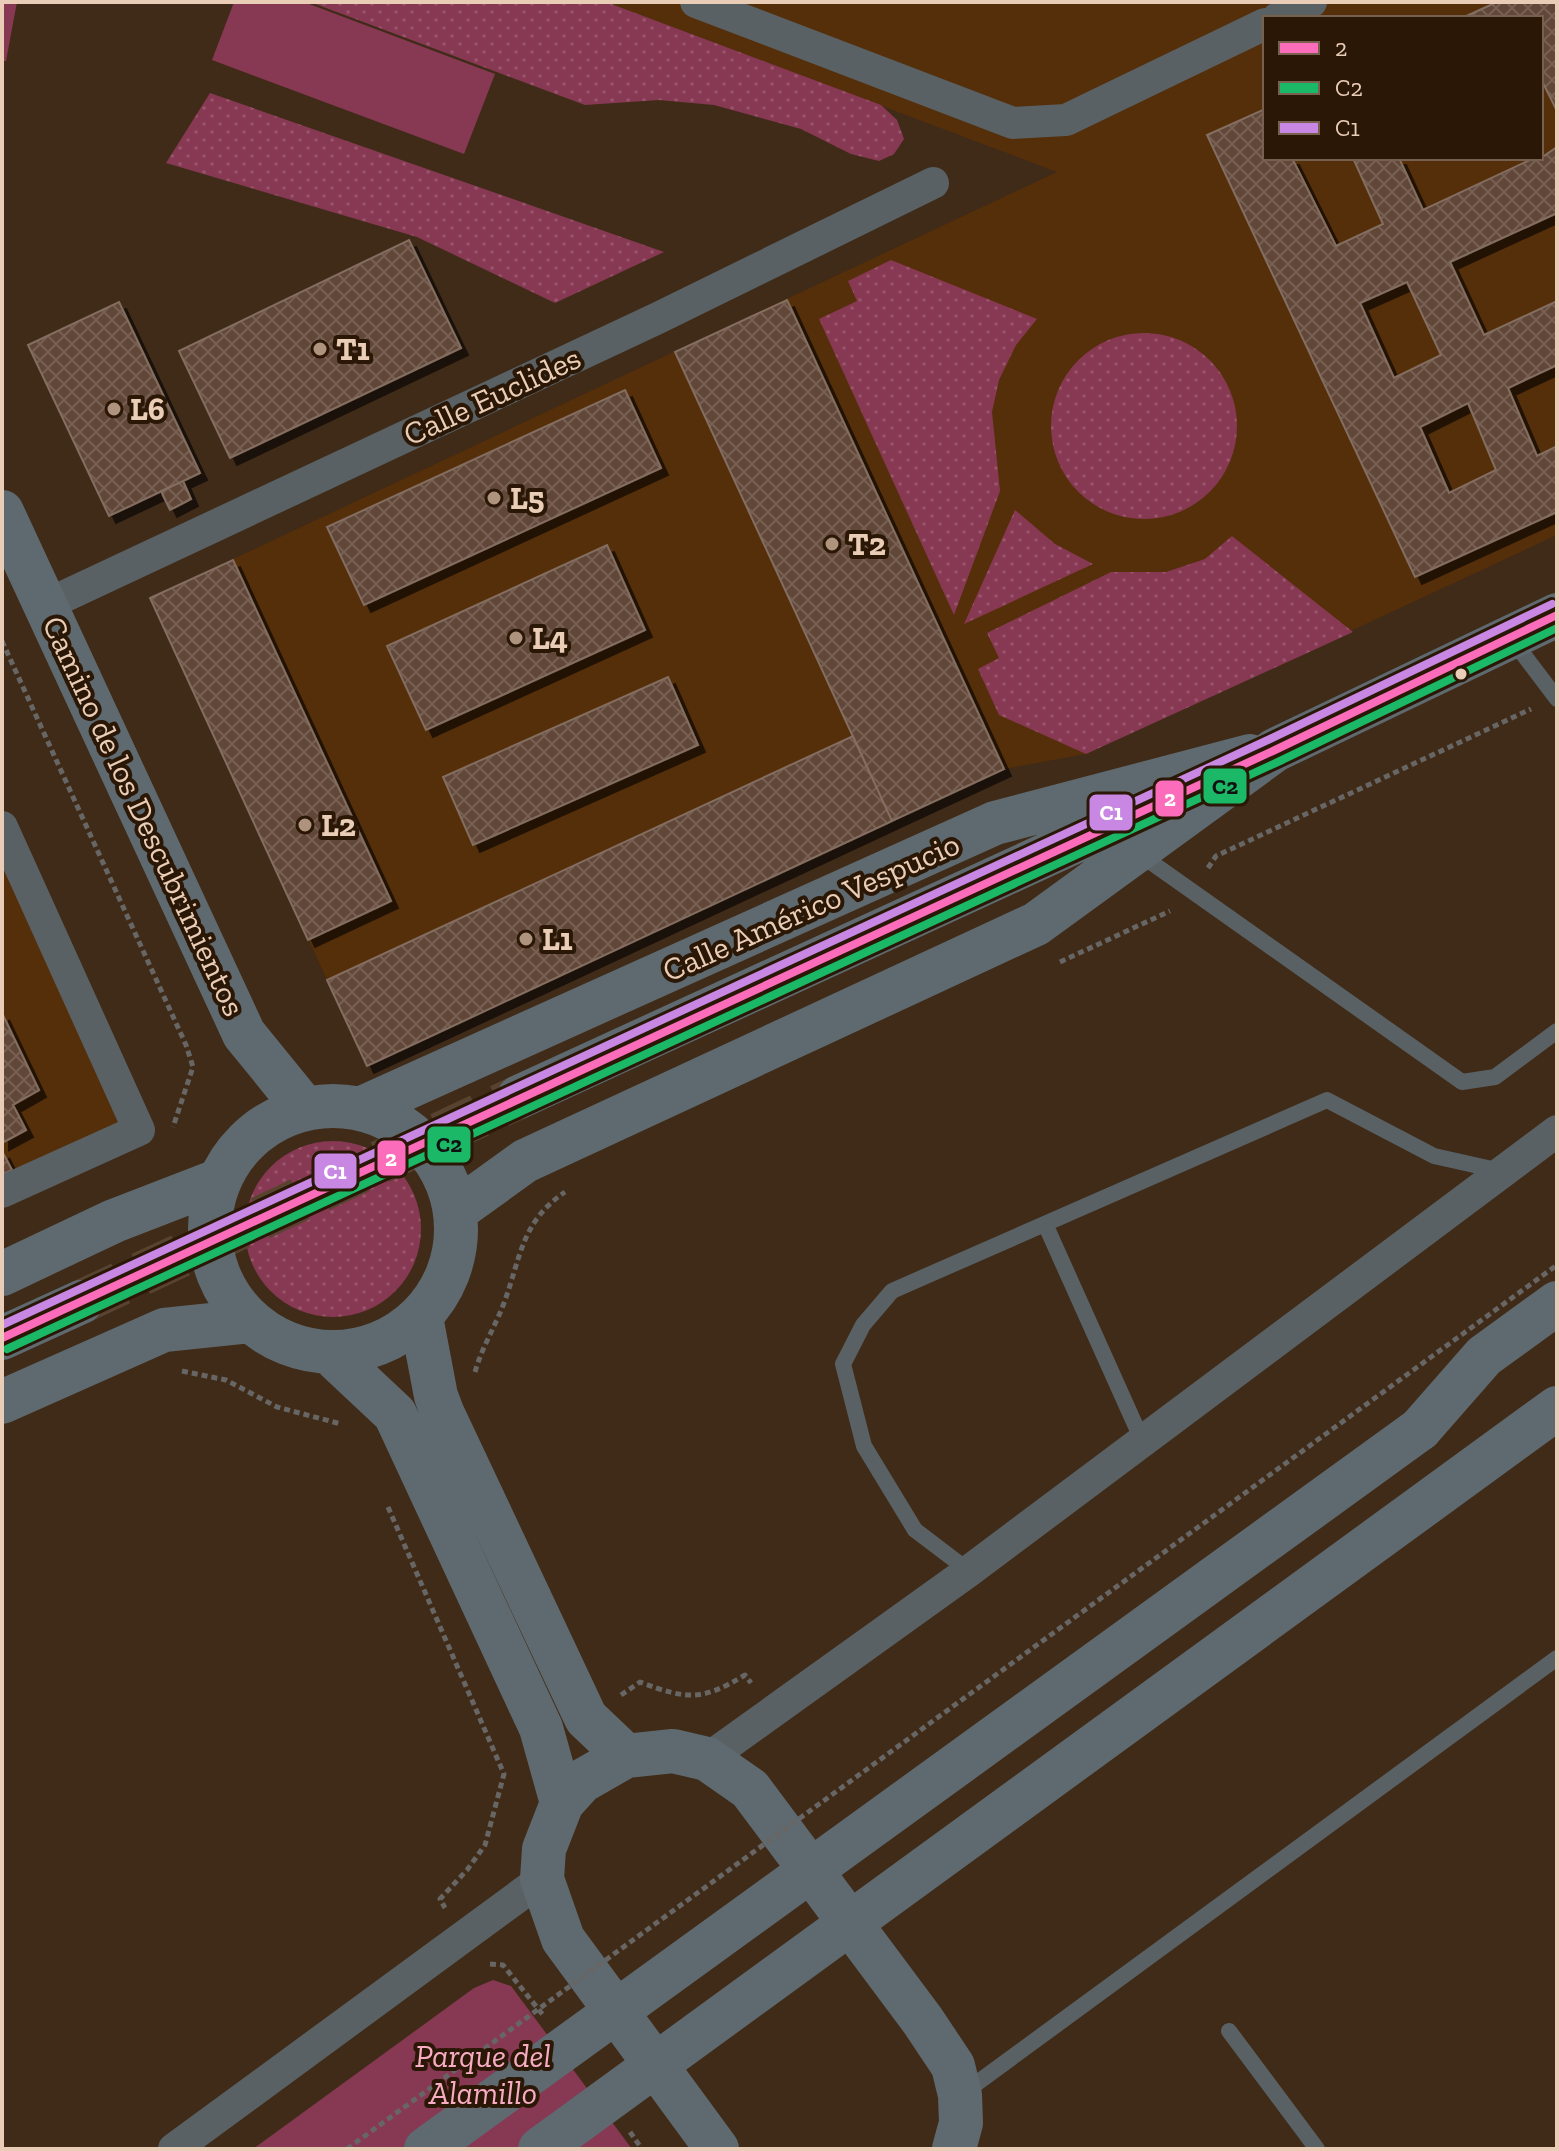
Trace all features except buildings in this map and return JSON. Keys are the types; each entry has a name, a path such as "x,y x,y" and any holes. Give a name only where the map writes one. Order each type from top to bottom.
{"street":[{"path":"696,2 1013,123 1038,124 1066,120 1263,25"},
{"path":"1282,16 1311,2"},
{"name":"Calle Euclides","path":"48,604 644,324 933,183"},
{"name":"Camino de los Descubrimientos","path":"2,512 48,604 244,1034 305,1109"},
{"name":"Calle Américo Vespucio","path":"457,1210 525,1161 1036,924 1275,750 1557,615"},
{"path":"519,1097 1275,750"},
{"name":"Calle Américo Vespucio","path":"362,1108 995,823 1275,750"},
{"path":"2,827 139,1130 2,1192"},
{"path":"334,1105 362,1108 407,1129 440,1165 457,1210 456,1249 444,1286 421,1317 379,1344 330,1353 287,1344 250,1321 226,1291 212,1255 211,1217 220,1180 241,1147 270,1123 305,1109 334,1105"},
{"path":"707,1759 969,1571 1557,1131"},
{"path":"2,1274 114,1221 220,1180"},
{"path":"2,1338 81,1302"},
{"path":"1420,1429 1484,1356 1557,1303"},
{"path":"421,1317 436,1396 442,1412 586,1718 626,1756"},
{"path":"2,1402 164,1330 250,1321"},
{"path":"426,2149 1420,1429 1504,1377 1557,1338"},
{"path":"330,1353 395,1414 541,1728 562,1803"},
{"path":"540,2149 1557,1408"},
{"path":"717,2149 563,1939 542,1879 544,1849 562,1803 582,1781 626,1756 673,1751 707,1759 750,1789 923,2021 953,2066 960,2095 958,2146"},
{"path":"174,2149 542,1879"}],"lane":[{"path":"1510,637 1557,699"},
{"path":"1136,851 1462,1082 1495,1077 1557,1031"},
{"path":"969,1571 915,1530 864,1446 843,1364 863,1325 892,1291 1327,1100 1434,1156 1502,1171"},
{"path":"1046,1226 1142,1440"},
{"path":"960,2095 1557,1658"},
{"path":"1229,2031 1317,2149"}],"path":[{"path":"2,641 186,1045 193,1067 178,1121 170,1132"},
{"path":"1206,869 1216,856 1537,706"},
{"path":"1053,965 1181,906"},
{"path":"470,1380 503,1306 524,1238 543,1207 566,1191"},
{"path":"126,1249 150,1301"},
{"path":"347,2149 1557,1265"},
{"path":"178,1362 183,1373 226,1380 277,1407 345,1426"},
{"path":"382,1492 504,1774 485,1845 440,1899 451,1919"},
{"path":"620,1696 640,1682 673,1695 713,1694 745,1675 758,1692"},
{"path":"479,1969 493,1963 503,1965 548,2022"},
{"path":"623,2124 642,2149"}],"shaded area":[{"path":"606,2 1557,2 1557,535 1086,754 1004,769 367,1066 150,598 1057,172"},
{"path":"2,827 139,1130 2,1192"}],"green space":[{"path":"2,2 17,2 6,61 2,61"},
{"path":"234,2 304,2 495,74 464,154 212,60"},
{"path":"310,2 606,2 881,105 897,120 904,139 894,154 879,161 851,154 801,129 714,105 659,100 585,105"},
{"path":"210,93 664,252 555,303 417,237 166,163"},
{"path":"891,260 1037,319 1016,345 999,380 992,412 1000,491 954,615 819,319 857,301 848,281"},
{"path":"1144,333 1179,340 1209,361 1230,391 1237,426 1230,461 1209,491 1179,512 1144,519 1109,512 1079,491 1058,461 1051,426 1058,391 1079,361 1109,340"},
{"path":"1015,510 1055,544 1093,564 964,624"},
{"path":"1232,536 1353,632 1086,754 999,715 978,669 999,658 987,633 1111,572 1166,572 1205,559"},
{"path":"333,1141 367,1148 395,1167 414,1195 421,1229 414,1263 395,1291 367,1310 333,1317 299,1310 271,1291 252,1263 245,1229 252,1195 271,1167 299,1148"},
{"name":"Parque del Alamillo","path":"493,1980 511,1986 632,2149 253,2149 474,1988"}],"tunnel":[{"path":"81,1302 519,1097"}],"transit line":[{"name":"C1","path":"2,1325 1270,739 1552,604"},
{"name":"2","path":"2,1338 1275,750 1557,615"},
{"name":"C2","path":"7,1349 1280,761 1557,628"}],"place":[{"name":"T1","path":"320,349"},
{"name":"L6","path":"114,409"},
{"name":"L5","path":"494,498"},
{"name":"T2","path":"832,544"},
{"name":"L4","path":"516,638"},
{"name":"L2","path":"305,825"},
{"name":"L1","path":"526,939"}]}
